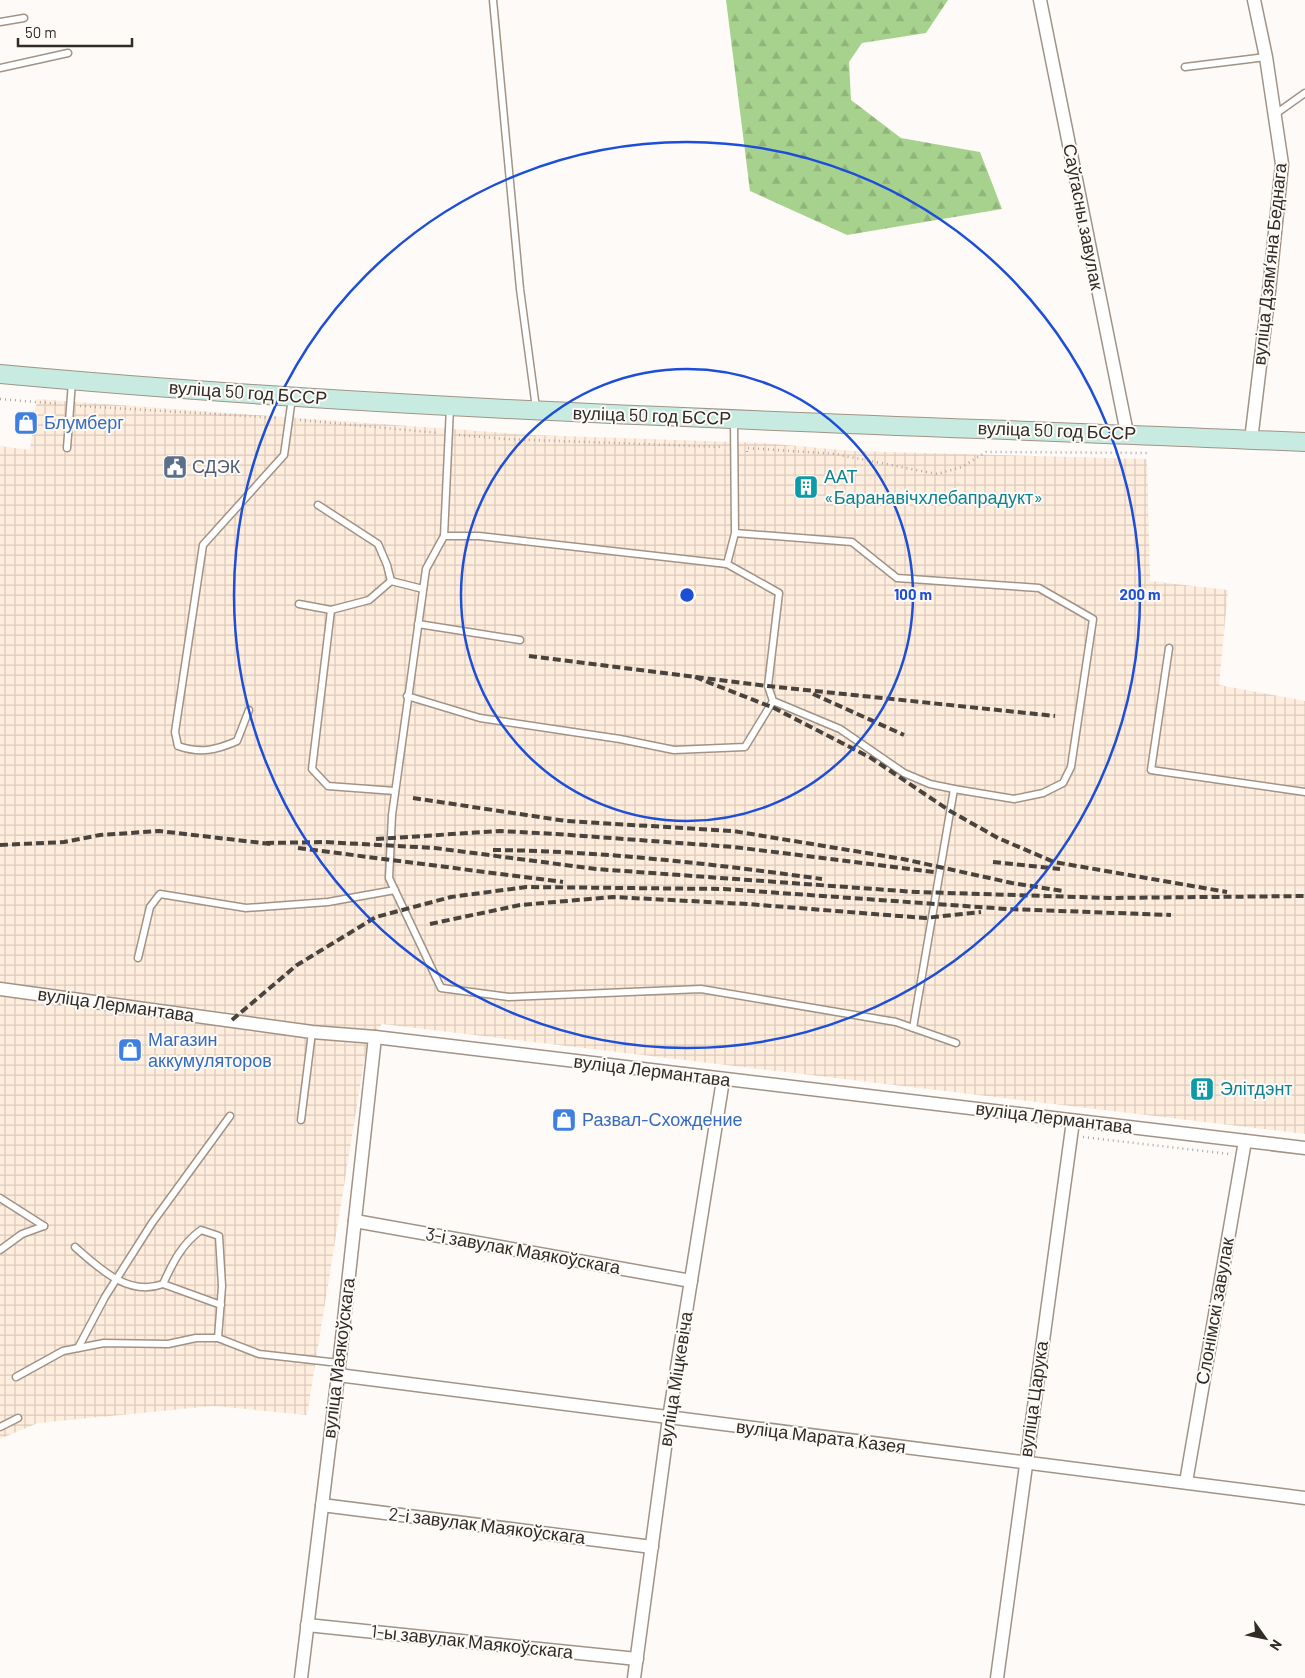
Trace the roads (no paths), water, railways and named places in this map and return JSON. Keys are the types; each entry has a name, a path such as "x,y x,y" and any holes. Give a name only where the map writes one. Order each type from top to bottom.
{"main road":[{"name":"вуліца 50 год БССР","path":"0,374 537,412 1127,433 1305,442"}],"street":[{"name":"Саўгасны завулак","path":"1040,0 1127,433"},
{"name":"вуліца Дзямʼяна Беднага","path":"1251,440 1282,164 1266,57 1254,0"},
{"name":"вуліца Лермантава","path":"0,989 312,1032 375,1037 722,1080 1305,1148"},
{"name":"вуліца Маякоўскага","path":"301,1678 375,1037"},
{"name":"вуліца Міцкевіча","path":"634,1678 669,1418 722,1080"},
{"name":"вуліца Царука","path":"997,1678 1073,1121"},
{"name":"Слонімскі завулак","path":"1186,1482 1245,1141"},
{"name":"3-і завулак Маякоўскага","path":"355,1221 691,1281"},
{"name":"вуліца Марата Казея","path":"338,1369 669,1418 1305,1498"},
{"name":"2-і завулак Маякоўскага","path":"322,1506 652,1548"},
{"name":"1-ы завулак Маякоўскага","path":"307,1625 637,1659"}],"lane":[{"path":"493,0 520,289 537,412"},
{"path":"0,22 24,18"},
{"path":"0,68 68,53"},
{"path":"1185,67 1266,57"},
{"path":"1274,115 1305,93"},
{"path":"68,448 72,380"},
{"path":"249,710 237,741 219,749 193,752 178,746 175,732 203,545 284,455 292,396"},
{"path":"450,406 444,536 426,569 395,791 390,878 441,988 509,997 701,989 896,1022 956,1043"},
{"path":"727,564 735,533 734,419"},
{"path":"318,506 378,544 392,582"},
{"path":"444,536 479,536 727,564 779,593 768,686 773,700 840,729 904,773 930,784 1014,798 1043,792 1062,783 1071,767 1092,619 1039,588 897,578 852,542 735,533"},
{"path":"392,582 423,589"},
{"path":"299,604 331,610 369,600 392,582"},
{"path":"331,610 312,769 328,786 395,791"},
{"path":"418,624 520,640"},
{"path":"1169,648 1151,770 1305,792"},
{"path":"407,696 480,718 620,739 674,750 744,747 773,700"},
{"path":"913,1028 954,789"},
{"path":"138,958 150,907 160,894 246,908 328,902 395,890"},
{"path":"301,1120 312,1032"},
{"path":"78,1348 116,1280 152,1223 230,1116"},
{"path":"0,1198 44,1226 22,1234 0,1250"},
{"path":"163,1284 173,1262 187,1240 201,1230 219,1236 222,1286 218,1338"},
{"path":"75,1247 116,1280 150,1289 163,1284 221,1305"},
{"path":"16,1377 63,1351 104,1343 168,1344 196,1338 218,1338 259,1354 338,1369"},
{"path":"0,1426 18,1418"}],"railway":[{"path":"529,656 768,686 1055,716"},
{"path":"695,677 774,708 871,758 950,811 998,838 1054,862 1227,892"},
{"path":"813,694 904,735"},
{"path":"413,798 566,821 733,831 903,859 1012,883 1063,891"},
{"path":"0,845 64,842 100,835 159,831 271,844"},
{"path":"376,839 500,831 556,834 734,847 934,872"},
{"path":"266,843 324,842 435,848 596,869 916,892 1110,898 1305,896"},
{"path":"298,848 563,882"},
{"path":"493,850 658,859 822,879"},
{"path":"993,862 1060,869"},
{"path":"232,1020 297,965 376,917 451,897 526,887 724,889 1007,909 1171,915"},
{"path":"430,924 520,905 613,897 747,904 925,918 981,912"}],"place":[{"name":"Блумберг","path":"26,423"},
{"name":"СДЭК","path":"175,467"},
{"name":"ААТ «Баранавічхлебапрадукт»","path":"806,487"},
{"name":"Магазин аккумуляторов","path":"130,1050"},
{"name":"Элітдэнт","path":"1202,1089"},
{"name":"Развал-Схождение","path":"564,1120"}]}
